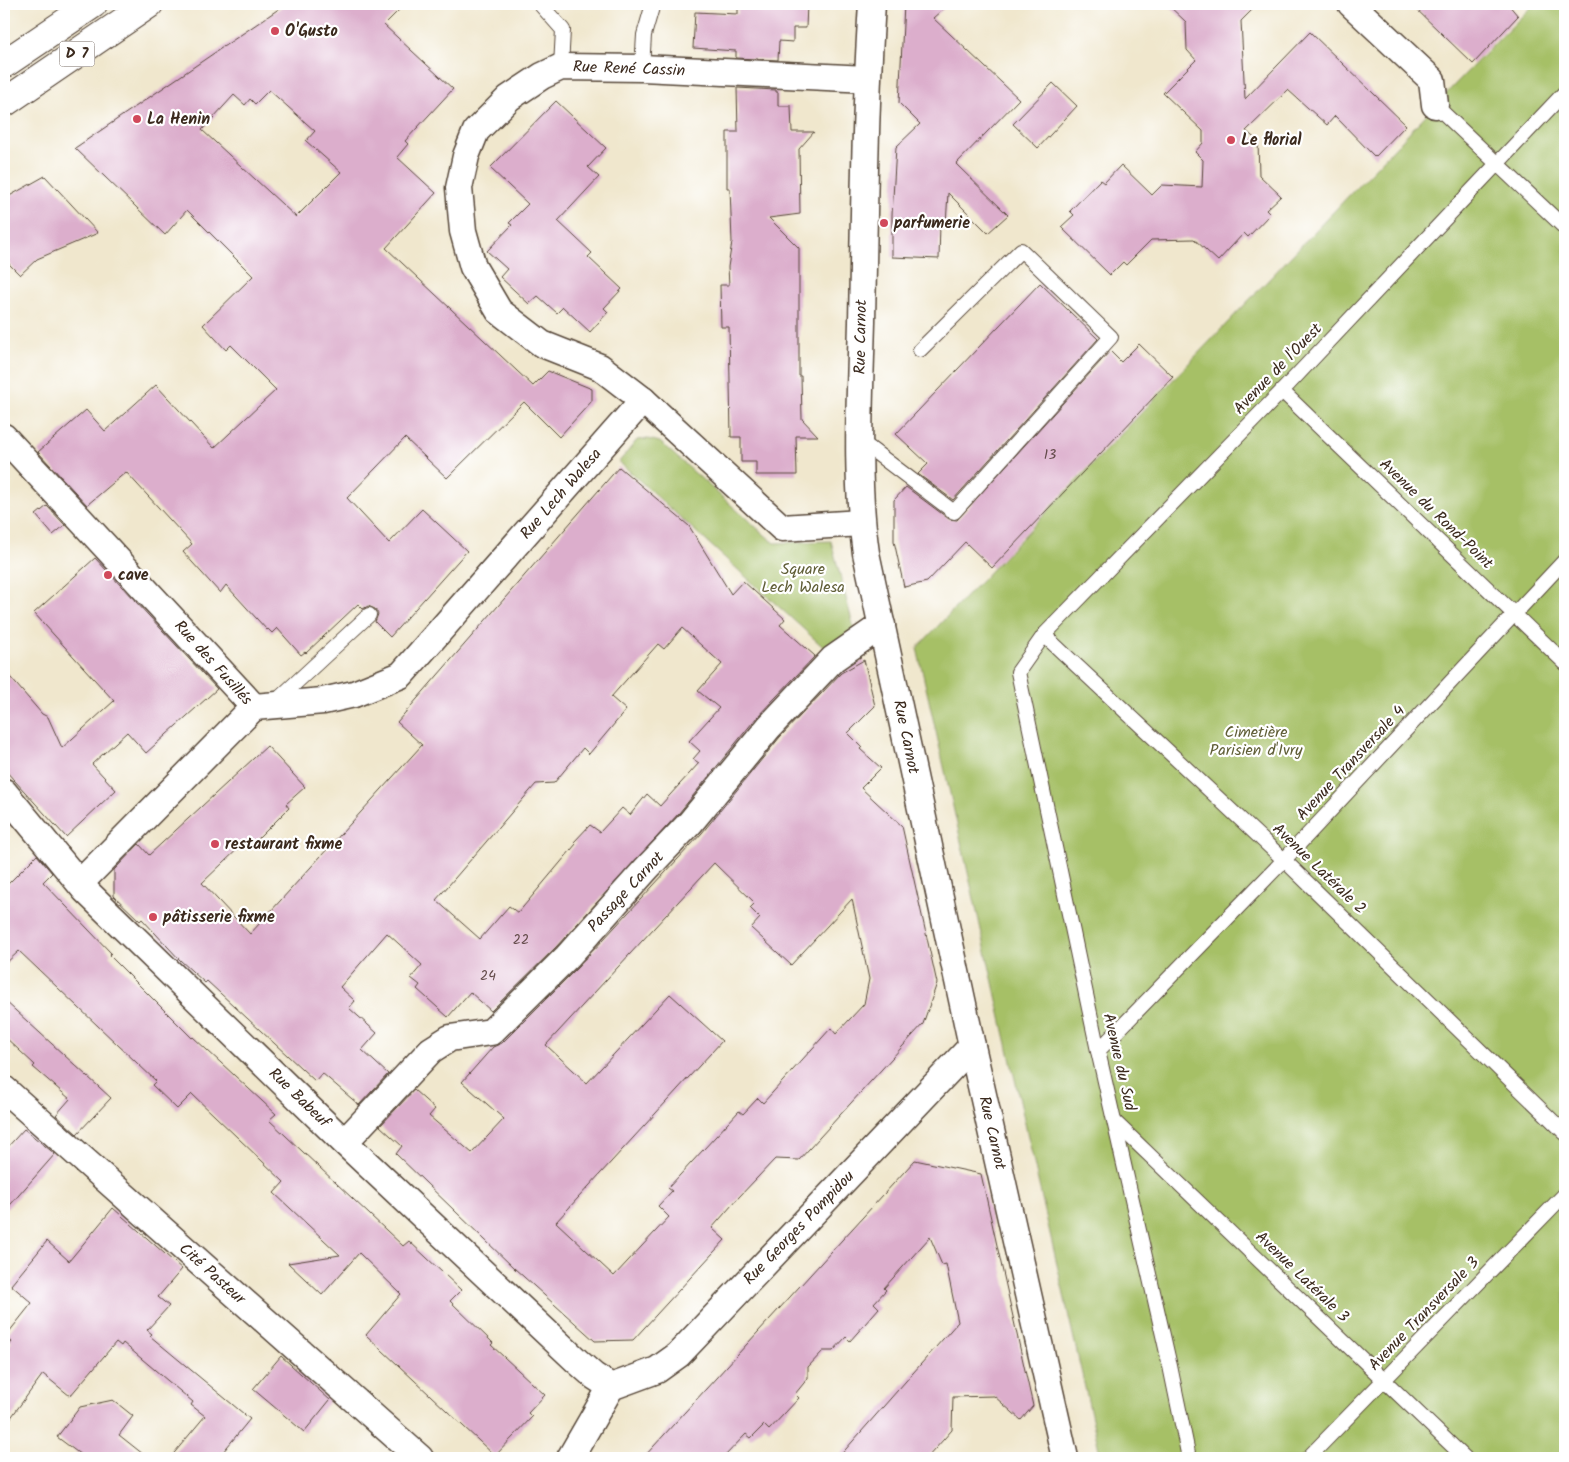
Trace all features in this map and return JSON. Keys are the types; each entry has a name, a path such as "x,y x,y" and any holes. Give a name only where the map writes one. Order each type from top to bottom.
{"main road":[{"name":"D 7","path":"4,64 93,4"},
{"name":"D 7","path":"4,103 149,4"}],"street":[{"name":"Rue Carnot","path":"872,4 867,79 859,440 861,523 972,1046 1065,1458"},
{"path":"1351,4 1432,80 1435,105"},
{"name":"Rue René Cassin","path":"644,400 600,366 542,344 499,311 472,267 463,231 459,188 466,156 476,132 509,98 542,76 561,67 642,68 867,79"},
{"path":"644,400 782,528 861,523"},
{"name":"Rue Lech Walesa","path":"262,707 323,701 354,694 401,675 644,400"},
{"name":"Rue des Fusillés","path":"4,437 262,707 80,882"},
{"name":"Passage Carnot","path":"354,1132 432,1050 450,1038 491,1032 567,957 647,868 690,824 769,727 833,659 882,625"},
{"name":"Rue Babeuf","path":"4,792 92,897 344,1142 577,1361 594,1376 611,1386"},
{"name":"Rue Georges Pompidou","path":"611,1386 657,1370 678,1355 972,1046"},
{"name":"Cité Pasteur","path":"4,1089 420,1458"},
{"path":"570,1458 611,1386"}],"lane":[{"path":"540,4 563,30 561,67"},
{"path":"642,68 644,35 652,4"},
{"name":"Avenue de l'Ouest","path":"1018,672 1044,635 1282,391 1565,92"},
{"path":"1435,105 1565,228"},
{"path":"859,440 954,512 1111,336 1021,250 920,350"},
{"name":"Avenue du Rond-Point","path":"1282,391 1565,663"},
{"name":"Avenue Transversale 4","path":"1098,1051 1284,860 1565,560"},
{"path":"262,707 369,615"},
{"name":"Avenue Latérale 2","path":"1044,635 1284,860 1565,1133"},
{"name":"Avenue du Sud","path":"1018,672 1098,1051 1189,1458"},
{"name":"Avenue Latérale 3","path":"1115,1121 1465,1458"},
{"name":"Avenue Transversale 3","path":"1308,1458 1565,1194"}],"green space":[{"name":"Cimetière Parisien d'Ivry","path":"1534,4 1565,4 1565,1458 1101,1458 917,648"},
{"name":"Square Lech Walesa","path":"648,439 660,442 774,543 831,541 857,640 831,654 619,462 637,440"}],"building":[{"path":"286,4 405,4 384,25 453,89 405,141 408,144 397,157 436,193 386,248 533,386 548,371 592,389 592,401 559,437 524,402 447,478 405,438 347,498 389,543 422,509 467,551 390,637 375,622 378,614 375,609 368,606 363,609 358,604 306,653 301,655 277,628 272,633 267,630 226,585 220,593 183,552 192,544 126,472 87,505 38,452 86,410 105,431 156,385 214,448 276,390 231,345 226,350 203,325 253,276 187,210 165,235 75,148","holes":["269,90 315,131 306,141 341,172 296,217 202,130 234,95 245,105 250,99 255,104"]},
{"path":"738,4 807,4 806,28 793,28 793,42 779,41 778,60 736,58 736,51 693,48 695,12 738,14"},
{"path":"904,4 949,4 933,18 1019,99 956,164 1008,215 988,233 948,193 946,224 940,224 939,259 892,257 892,215 896,147 920,124 899,103"},
{"name":"Le florial","path":"1167,4 1258,4 1241,21 1245,99 1310,32 1406,125 1375,157 1335,116 1327,125 1288,90 1246,131 1258,141 1259,175 1281,196 1266,210 1270,214 1248,237 1244,233 1218,261 1194,239 1151,240 1126,265 1123,262 1110,275 1061,227 1074,215 1070,211 1100,180 1104,183 1121,165 1152,195 1162,185 1202,187 1203,160 1195,152 1203,143 1203,131 1163,93 1196,60 1187,50 1186,22"},
{"path":"1411,4 1508,4 1518,16 1473,64"},
{"path":"1053,83 1077,106 1038,148 1013,124"},
{"path":"737,88 776,90 778,92 778,106 791,106 792,132 814,132 799,149 800,214 769,218 799,248 799,376 801,376 802,419 818,436 796,436 797,475 756,475 756,462 741,462 741,437 731,437 729,327 721,327 720,285 729,285 728,267 732,242 730,188 727,188 727,132 738,132"},
{"path":"556,101 606,148 588,167 599,177 558,221 592,253 588,257 622,289 604,308 608,312 590,332 563,307 557,313 538,296 529,304 500,277 507,269 487,251 512,225 509,223 528,204 490,168"},
{"path":"45,176 98,233 37,259 20,275 4,259 4,199"},
{"path":"1040,283 1098,339 953,500 918,474 928,464 896,434"},
{"path":"1139,344 1173,377 992,568 965,542 927,582 904,587 894,541 894,500 906,487 949,519 957,520 1110,351 1121,362"},
{"path":"619,467 689,526 731,594 743,581 785,619 780,625 815,656 757,717 679,813 556,947 491,1011 470,992 448,1017 417,989 420,985 411,978 422,965 387,933 340,987 355,1001 349,1008 377,1033 362,1050 388,1074 359,1105 322,1073 315,1081 207,981 205,983 180,960 142,919 140,921 114,896 114,870 139,844 149,855 267,746 305,787 286,804 289,808 249,848 244,843 202,883 250,934 422,745 397,722","holes":["682,628 722,664 698,691 719,708 689,741 700,751 693,759 699,763 660,806 647,794 630,815 622,808 600,832 590,825 574,842 576,844 518,913 509,906 480,939 436,900 536,784 554,783 583,748 589,754 626,710 611,697 658,644 664,649"]},
{"path":"47,506 65,525 53,535 36,515"},
{"path":"95,558 217,689 146,753 127,732 92,764 116,790 66,837 4,769 4,670 42,714 48,717 62,748 114,701 34,613"},
{"path":"864,660 875,706 848,733 862,747 860,749 881,768 861,788 902,826 937,983 923,1024 799,1160 775,1159 739,1197 712,1228 725,1240 633,1340 595,1341 514,1268 396,1154 402,1146 380,1126 414,1090 435,1109 429,1116 472,1153 504,1119 462,1082 493,1047 502,1043 578,967 702,833 780,737 841,673","holes":["714,863 755,903 750,908 760,918 751,928 791,965 852,899 869,979 864,1004 836,1034 831,1028 763,1103 758,1098 743,1114 739,1111 668,1188 672,1191 658,1206 669,1217 614,1276 556,1222 722,1041 670,994 587,1083 546,1045"]},
{"path":"37,855 52,873 43,882 111,953 109,955 192,1038 276,1114 269,1120 403,1246 409,1241 461,1290 450,1301 493,1343 491,1345 545,1395 528,1413 532,1417 495,1456 366,1335 401,1294 359,1253 322,1295 288,1263 340,1255 274,1193 284,1182 192,1094 177,1109 152,1085 156,1081 19,951 4,965 4,888"},
{"path":"4,1000 111,1098 77,1134 56,1115 70,1099 33,1067 35,1065 4,1036"},
{"path":"24,1129 55,1154 4,1212 4,1151"},
{"path":"915,1160 981,1174 1033,1406 1021,1420 994,1396 953,1397 952,1430 927,1458 838,1458 958,1322 946,1264 942,1265 930,1237 884,1288 886,1290 874,1303 879,1308 850,1341 846,1337 833,1351 823,1351 808,1367 808,1378 795,1394 799,1398 769,1430 764,1425 751,1438 746,1434 723,1458 643,1458"},
{"path":"113,1208 182,1269 158,1297 169,1306 147,1330 152,1334 150,1336 250,1419 218,1458 170,1458 205,1416 191,1405 193,1402 123,1343 121,1346 116,1342 70,1396 43,1374 4,1427 4,1351 12,1342 5,1337 32,1303 11,1285 47,1241 69,1261"},
{"path":"281,1356 330,1400 304,1432 253,1389"},
{"path":"113,1400 133,1416 119,1435 148,1458 85,1458 57,1437 80,1407"}],"place":[{"name":"O'Gusto","path":"275,31"},
{"name":"La Henin","path":"137,119"},
{"name":"Le florial","path":"1231,140"},
{"name":"parfumerie","path":"884,223"},
{"name":"cave","path":"108,575"},
{"name":"restaurant fixme","path":"215,844"},
{"name":"pâtisserie fixme","path":"153,917"}]}
